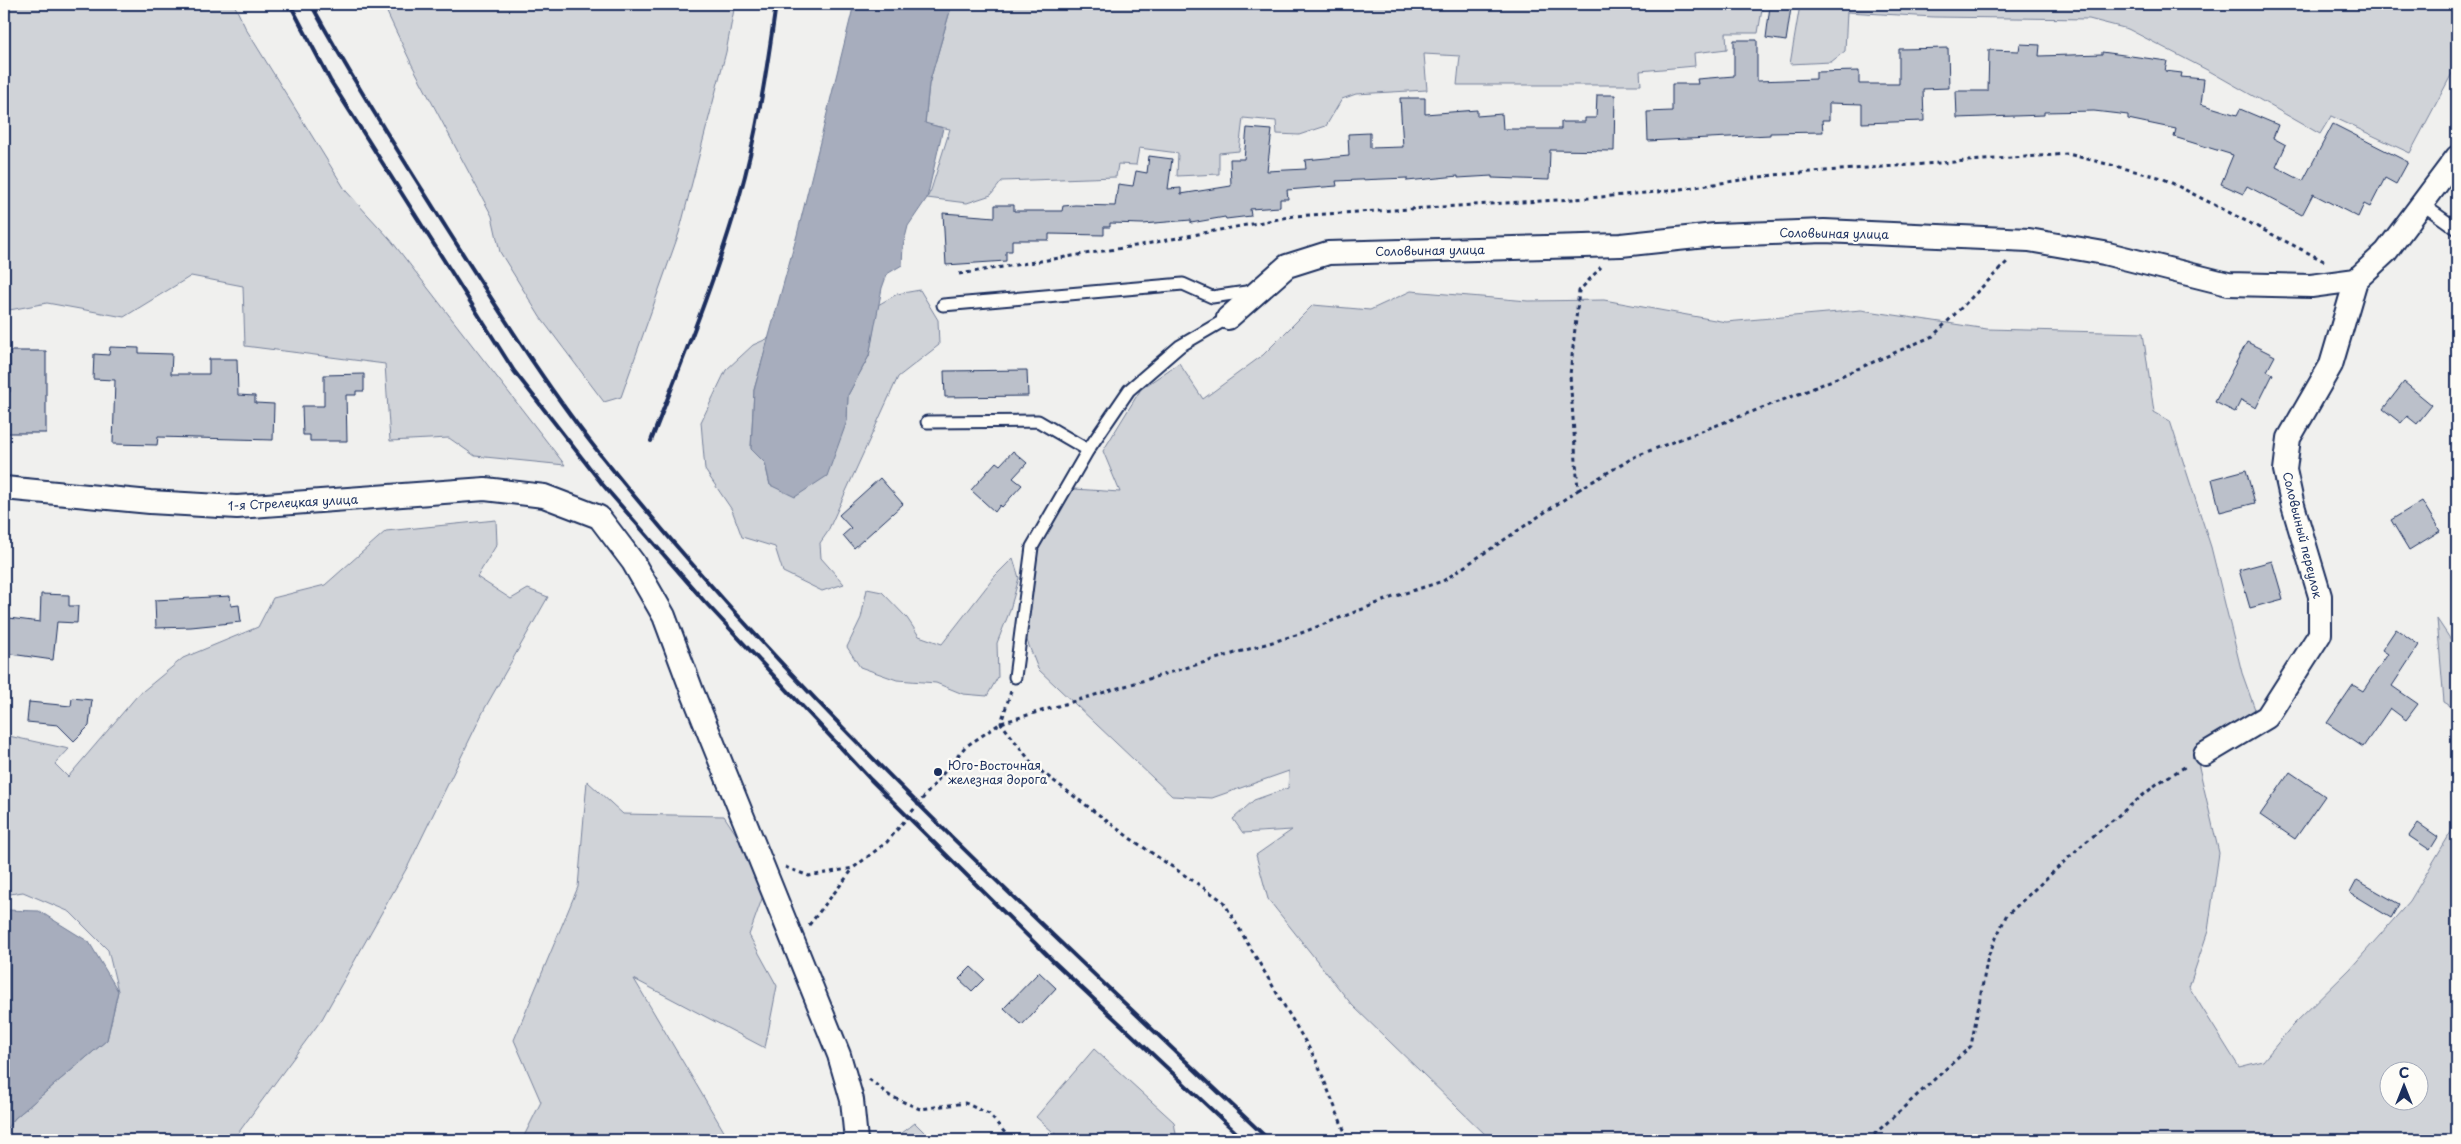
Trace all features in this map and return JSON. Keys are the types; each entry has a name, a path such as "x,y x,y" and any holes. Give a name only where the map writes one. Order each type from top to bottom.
{"street":[{"path":"2356,280 2386,252 2457,156"},
{"name":"Соловьиная улица","path":"1228,318 1287,266 1328,253 1621,245 1715,235 1824,230 2029,240 2104,252 2228,284 2311,286 2356,280"},
{"name":"Соловьиный переулок","path":"2205,754 2267,717 2320,634 2320,596 2292,502 2285,470 2289,438 2331,365 2356,280"},
{"name":"1-я Стрелецкая улица","path":"4,488 150,502 237,507 485,489 544,496 580,508 599,518 633,562 664,616 839,1055 852,1100 856,1140"}],"lane":[{"path":"2422,204 2457,229"},
{"path":"943,305 1183,284 1212,297 1262,290"},
{"path":"1016,677 1032,547 1088,450 1129,390 1180,346 1228,318"},
{"path":"927,422 1038,421 1088,450"}],"path":[{"path":"959,274 1145,244 1294,216 1599,197 1668,191 1799,173 2068,154 2162,178 2324,261"},
{"path":"794,943 853,868 887,842 965,747 1001,723 1296,635 1396,596 1443,581 1578,490 1636,456 1809,390 1932,336 2029,240"},
{"path":"1578,490 1570,374 1579,291 1621,245"},
{"path":"1001,723 1016,677"},
{"path":"1001,723 1034,766 1131,839 1223,901 1316,1060 1346,1135 1354,1140"},
{"path":"1868,1140 1971,1046 1988,956 2006,916 2081,846 2158,783 2205,754"},
{"path":"759,857 809,876 853,868"},
{"path":"868,1078 890,1096 920,1109 965,1103 989,1114 1011,1140"}],"shaded area":[{"path":"4,4 234,4 246,29 346,191 390,239 565,465 475,456 449,438 390,441 385,364 245,346 243,286 191,276 124,317 47,303 4,311"},
{"path":"383,4 735,4 726,52 679,233 621,397 604,402 540,317 500,252 492,216 412,65"},
{"path":"952,4 1763,4 1758,33 1726,33 1727,49 1694,53 1695,66 1640,71 1641,85 1457,85 1460,56 1424,54 1427,90 1356,94 1342,99 1326,126 1299,135 1277,134 1276,121 1243,118 1239,151 1219,153 1219,174 1177,176 1178,153 1139,148 1136,165 1118,164 1116,177 1002,181 991,195 967,203 927,198 950,129 925,124 929,84"},
{"path":"1796,4 2442,4 2457,13 2457,64 2410,153 2331,116 2320,134 2211,72 2128,29 2089,19 1934,17 1847,12 1845,51 1831,62 1790,64 1800,5"},
{"path":"920,290 938,320 939,345 898,377 827,533 820,543 821,558 844,584 822,591 783,572 775,547 742,537 732,510 705,470 701,422 726,370 753,345 769,338 754,390 751,448 765,463 770,485 847,421 848,395 869,356 878,305 897,294"},
{"path":"1411,291 1528,301 1604,300 1726,322 1861,310 1987,329 2143,333 2154,412 2170,421 2211,547 2242,673 2257,715 2195,750 2219,853 2208,931 2189,987 2239,1067 2263,1061 2292,1026 2350,969 2410,901 2457,822 2457,1140 1491,1140 1352,1005 1268,899 1256,855 1292,830 1243,833 1233,819 1254,800 1288,788 1289,771 1212,798 1172,796 1038,669 1026,638 1036,554 1050,524 1074,489 1120,492 1103,451 1141,389 1179,363 1203,399 1263,355 1313,305 1370,310"},
{"path":"496,520 497,544 477,577 511,599 528,589 548,597 485,708 409,864 322,1019 233,1140 4,1140 4,1132 15,1118 107,1040 118,991 108,950 70,912 23,892 4,895 4,735 69,749 55,764 68,777 137,696 183,658 258,627 273,598 325,585 386,531"},
{"path":"1013,558 1019,578 1009,613 997,643 998,677 987,696 963,694 936,683 897,680 860,667 847,647 861,618 867,589 882,592 907,618 919,636 942,644 995,576"},
{"path":"2437,619 2457,649 2457,710 2444,702"},
{"path":"587,781 623,814 724,816 768,882 749,935 777,986 765,1048 634,979 729,1140 522,1140 541,1102 514,1040 578,887"},
{"path":"1094,1049 1174,1122 1177,1140 1062,1140 1036,1117"},
{"path":"915,1123 932,1140 893,1140"}],"water":[{"path":"854,4 952,4 929,84 925,123 943,128 927,198 908,226 903,246 902,265 887,274 882,288 869,356 848,395 847,421 827,476 795,497 770,485 765,463 751,449 754,390 797,235"},
{"path":"4,910 39,911 89,942 118,991 107,1040 15,1118 4,1132"}],"building":[{"path":"1770,6 1791,8 1786,41 1766,38"},
{"path":"1734,40 1757,40 1757,81 1816,79 1816,72 1859,71 1859,84 1899,84 1899,49 1948,48 1949,88 1923,89 1924,121 1862,123 1862,104 1829,103 1829,120 1822,120 1823,132 1770,133 1770,135 1648,141 1647,112 1672,111 1672,84 1698,84 1697,79 1734,76"},
{"path":"2020,44 2040,45 2039,56 2102,54 2102,52 2167,61 2165,71 2182,73 2181,77 2204,79 2201,104 2237,115 2240,109 2278,125 2273,138 2286,145 2276,167 2303,181 2333,124 2408,162 2396,184 2385,178 2370,207 2364,204 2358,217 2313,194 2302,215 2247,186 2243,194 2221,184 2233,155 2174,137 2176,129 2128,119 2128,115 2094,111 2044,112 2044,115 1957,118 1956,91 1988,91 1989,50 2019,51"},
{"path":"1597,95 1615,95 1614,151 1550,150 1549,180 1492,178 1492,176 1458,178 1458,176 1407,181 1407,178 1336,181 1337,186 1287,190 1288,199 1280,199 1280,207 1250,209 1251,216 1226,219 1225,217 1191,223 1191,220 1143,224 1110,223 1110,227 1104,227 1104,235 1049,234 1049,240 1012,240 1012,251 1006,251 1006,261 946,265 943,213 995,217 995,205 1014,205 1014,211 1062,211 1063,206 1075,205 1115,206 1118,184 1133,186 1136,171 1147,173 1149,156 1172,159 1168,189 1181,188 1181,194 1231,186 1230,159 1244,159 1247,128 1272,130 1267,171 1306,169 1305,160 1349,156 1348,134 1370,133 1370,148 1403,147 1400,98 1425,98 1425,114 1477,110 1477,116 1502,114 1503,129 1561,129 1561,122 1585,122 1585,118 1596,118"},
{"path":"2247,342 2275,356 2267,371 2273,374 2256,408 2241,400 2235,412 2215,402"},
{"path":"110,347 139,348 139,353 172,354 171,374 209,374 209,359 237,359 238,395 255,396 255,403 274,404 273,440 158,437 157,445 113,444 115,380 93,379 94,354 109,355"},
{"path":"10,351 46,351 46,433 4,433 4,396 6,396 6,392 10,392"},
{"path":"1027,370 1028,396 945,397 944,371"},
{"path":"364,374 364,391 356,391 356,395 346,395 347,441 310,441 310,435 303,435 302,406 324,406 324,375"},
{"path":"2404,382 2432,405 2417,424 2407,416 2401,423 2383,409"},
{"path":"1013,451 1027,463 1013,478 1022,485 995,512 971,490 996,462 1000,465"},
{"path":"2246,470 2255,503 2220,512 2212,479"},
{"path":"880,478 903,504 854,548 843,535 851,528 839,515"},
{"path":"2422,501 2440,531 2409,550 2391,520"},
{"path":"2272,561 2283,599 2250,608 2239,570"},
{"path":"41,594 69,595 69,606 78,606 77,623 57,622 53,660 4,653 9,618 40,622"},
{"path":"230,596 231,606 239,605 241,622 156,628 155,600"},
{"path":"2396,629 2419,645 2392,686 2418,704 2406,720 2390,708 2363,747 2327,723 2353,685 2363,691 2388,654 2382,650"},
{"path":"72,698 92,700 89,726 74,741 58,725 27,722 29,702 71,706"},
{"path":"2290,772 2325,796 2295,839 2260,815"},
{"path":"2418,823 2438,837 2430,850 2409,836"},
{"path":"2357,880 2399,904 2391,918 2350,893"},
{"path":"971,967 984,979 972,991 959,979"},
{"path":"1039,972 1056,988 1022,1025 1004,1008"}],"railway":[{"path":"290,4 330,80 514,371 603,485 704,601 871,780 1052,960 1244,1140"},
{"path":"311,4 377,117 524,349 586,436 684,555 763,643 927,813 1269,1140"},
{"path":"651,441 709,290 739,198 756,126 776,4"}],"place":[{"name":"Юго-Восточная железная дорога","path":"938,772"}]}
